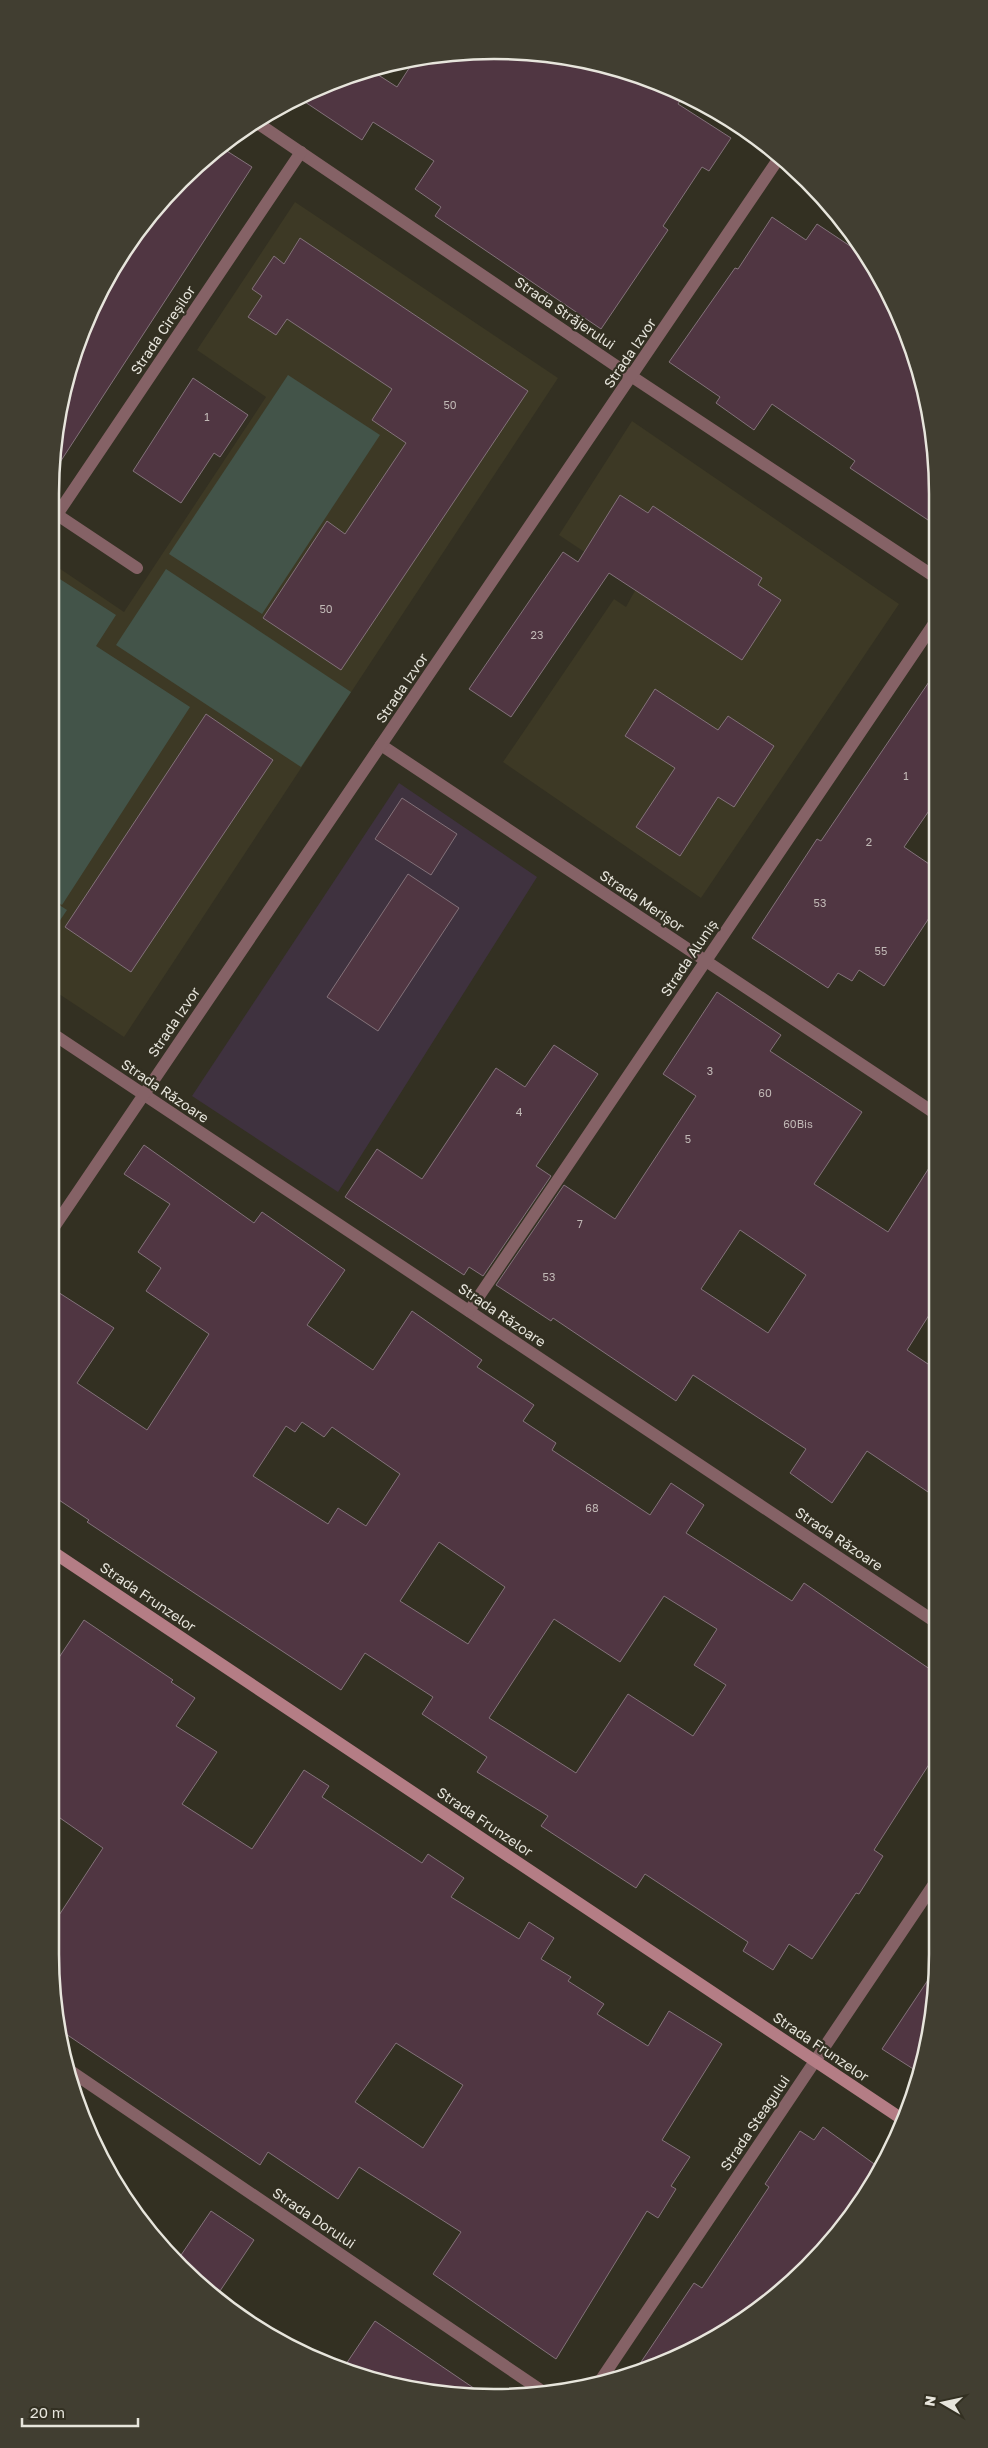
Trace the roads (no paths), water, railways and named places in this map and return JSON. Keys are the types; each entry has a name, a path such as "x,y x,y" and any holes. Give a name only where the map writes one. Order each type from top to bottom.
{"street":[{"name":"Strada Străjerului","path":"262,126 929,574"},
{"name":"Strada Cireșilor","path":"59,506 301,152"},
{"name":"Strada Izvor","path":"59,1220 776,163"},
{"path":"59,520 136,568"},
{"name":"Strada Aluniș","path":"469,1311 929,631"},
{"name":"Strada Merișor","path":"381,746 929,1109"},
{"name":"Strada Răzoare","path":"59,1038 929,1618"},
{"name":"Strada Frunzelor","path":"59,1556 898,2116"},
{"name":"Strada Steagului","path":"604,2375 929,1891"},
{"name":"Strada Dorului","path":"76,2075 536,2387"}]}
